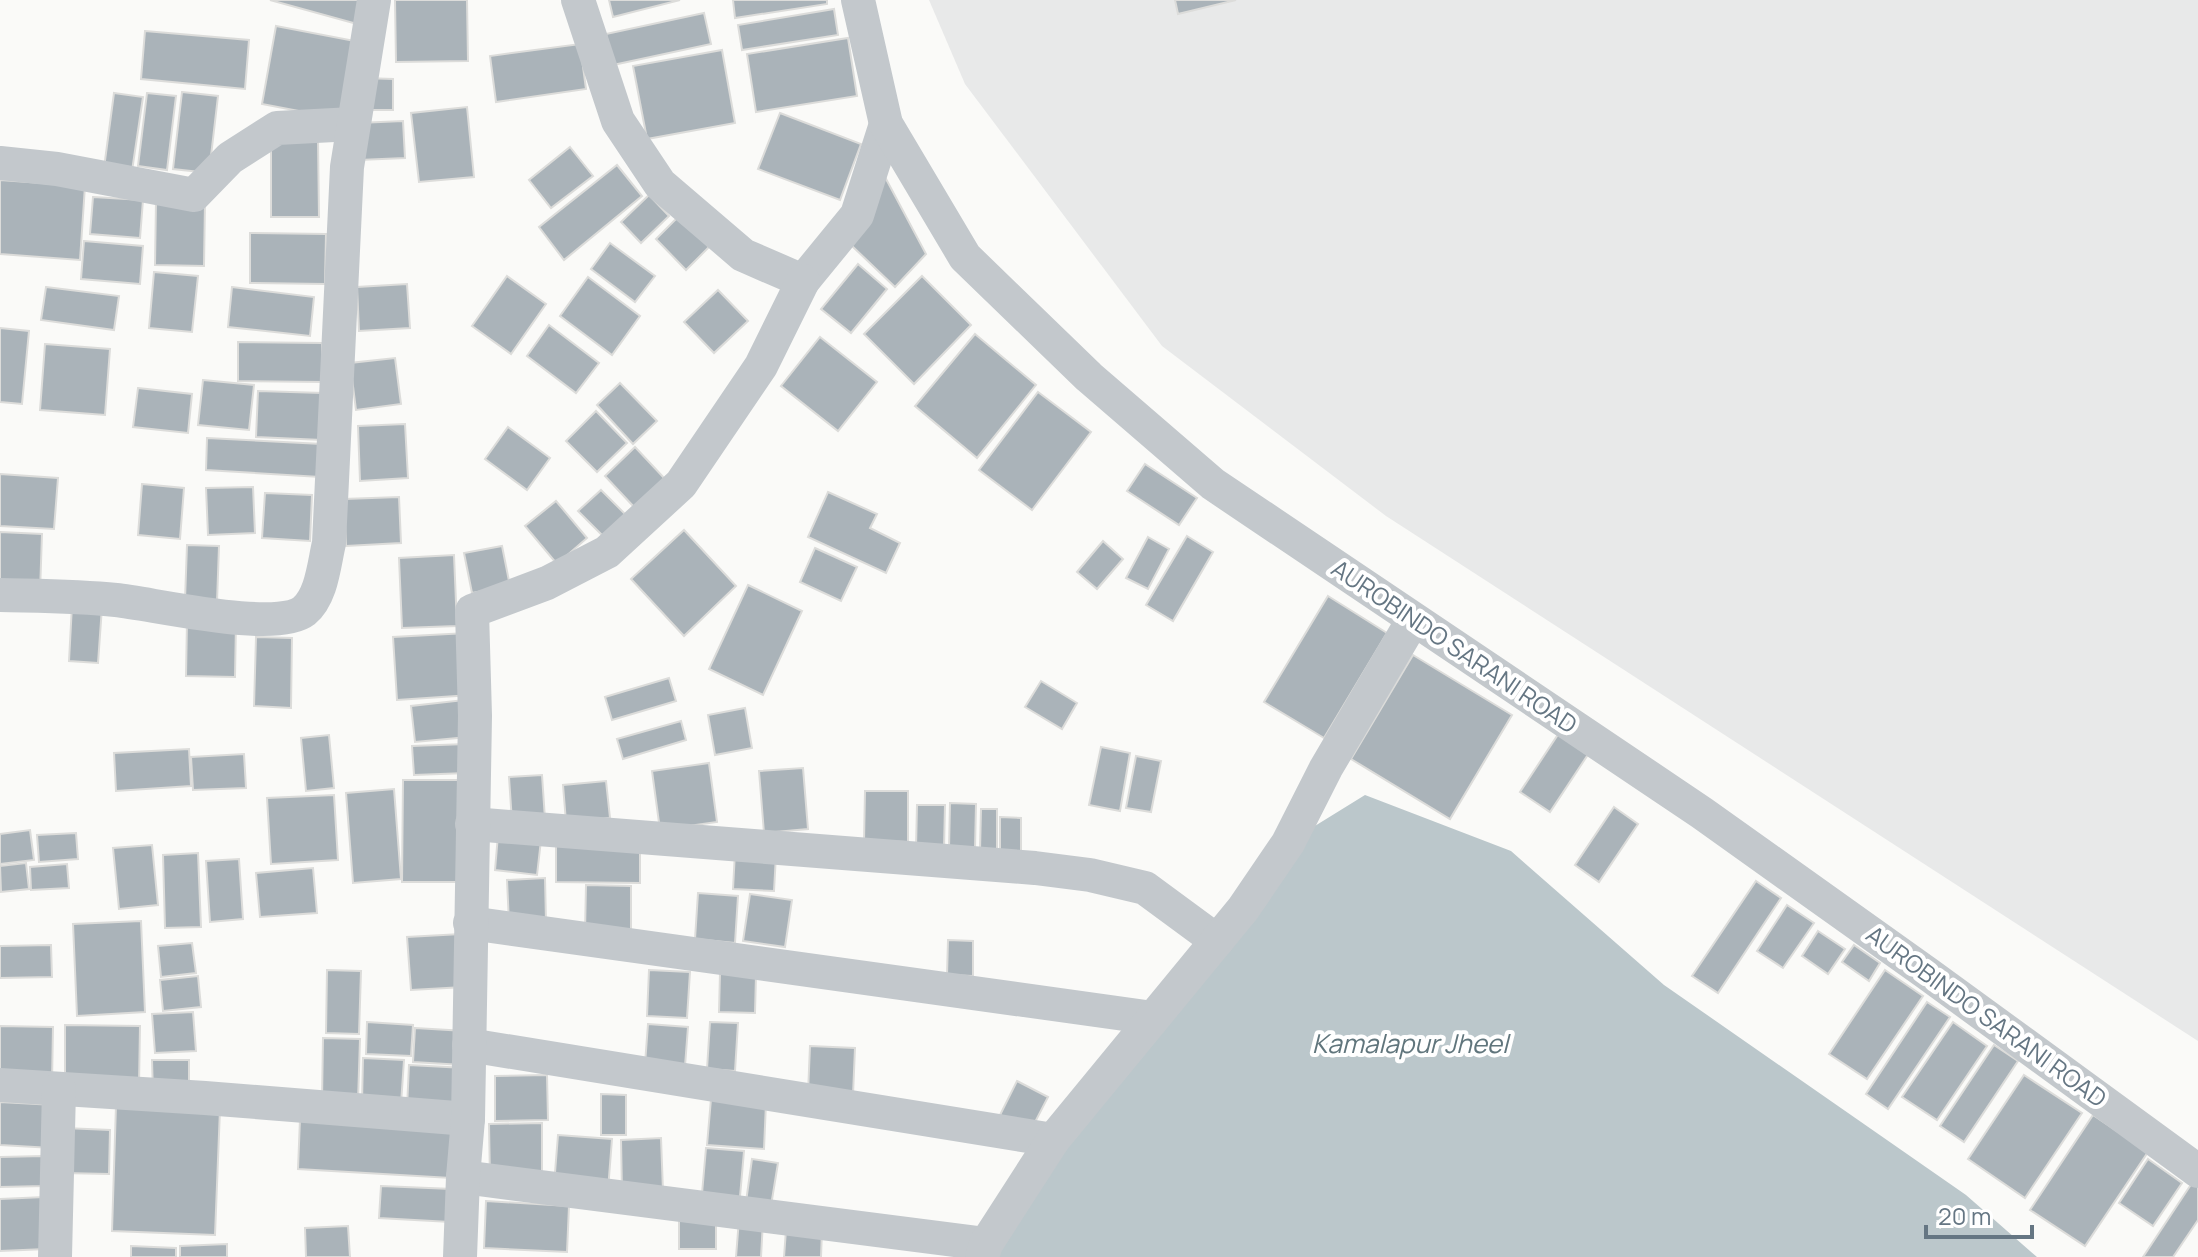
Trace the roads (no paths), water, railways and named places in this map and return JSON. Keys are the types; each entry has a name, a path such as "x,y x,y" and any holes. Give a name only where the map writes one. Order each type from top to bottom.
{"street":[{"path":"0,595 115,600 246,619 283,618 303,612 316,594 329,543 347,167 374,0"},
{"path":"578,0 618,121 660,184 743,255 803,281"},
{"name":"AUROBINDO SARANI ROAD","path":"858,0 886,124 965,257 1089,377 1213,484 1714,822 2198,1171"},
{"path":"0,163 57,169 194,195 230,158 277,128 353,124"},
{"path":"460,1257 468,1119 475,716 472,611 547,583 607,552 681,484 761,366 803,281 857,215 886,124"},
{"path":"463,1177 984,1251 1053,1140 1243,909 1288,843 1326,768 1413,620"},
{"path":"472,824 1035,868 1090,875 1145,888 1217,941"},
{"path":"470,923 1153,1018"},
{"path":"469,1045 1053,1140"},
{"path":"0,1085 468,1119"},
{"path":"55,1257 59,1089"}],"water":[{"name":"Kamalapur Jheel","path":"1365,795 1511,851 1664,985 1966,1195 2037,1257 978,1257 1310,829"}]}
